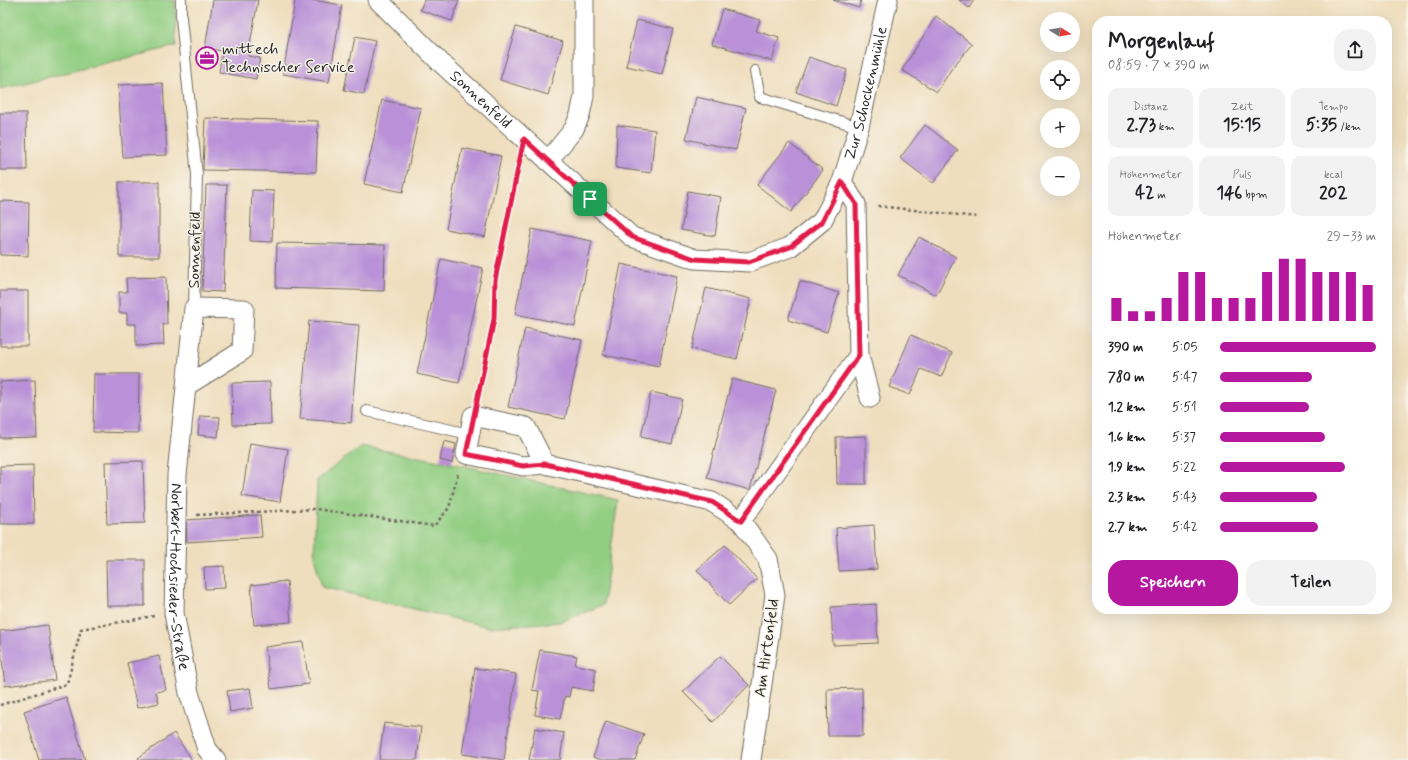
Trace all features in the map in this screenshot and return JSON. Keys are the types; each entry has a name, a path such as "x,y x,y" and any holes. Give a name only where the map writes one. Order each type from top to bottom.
{"street":[{"name":"Sonnenfeld","path":"378,0 440,62 632,237 695,259 749,262 790,247 822,222 842,182"},
{"path":"548,161 574,129 580,115 584,96 584,0"},
{"name":"Zur Schockenmühle","path":"856,204 842,182 859,126 888,0"},
{"path":"856,204 859,355 870,398"},
{"name":"Norbert-Hochsieder-Straße","path":"194,308 177,475 174,613 189,693 207,749 216,760"},
{"path":"186,386 242,351 244,309 194,308"},
{"path":"741,521 859,355"},
{"path":"466,454 471,425 526,427 545,464"},
{"name":"Am Hirtenfeld","path":"466,454 523,466 545,464 712,502 741,521 768,559 775,595 751,760"}],"lane":[{"name":"Sonnenfeld","path":"181,0 181,18 197,175 194,308"},
{"path":"755,71 760,97 859,126"},
{"path":"367,411 471,425"}],"path":[{"path":"471,425 494,319 495,280 524,139"},
{"path":"856,204 977,217"},
{"path":"176,517 316,509 434,526 449,508 460,466 466,454"},
{"path":"0,705 67,684 81,629 174,613"}],"green space":[{"path":"0,0 175,0 176,46 0,89"},
{"path":"361,446 460,465 618,500 603,605 560,622 489,627 322,587 314,556 317,480"}],"building":[{"path":"213,0 258,0 248,56 260,58 256,79 219,72 222,51 205,48"},
{"path":"295,0 312,0 342,5 329,82 283,74"},
{"path":"424,0 459,0 452,21 420,10"},
{"path":"833,0 861,0 859,8"},
{"path":"959,0 974,0 969,8"},
{"path":"722,9 760,20 756,31 779,38 772,61 712,44"},
{"path":"936,16 972,44 952,68 937,92 902,70"},
{"path":"637,20 673,29 662,74 626,66"},
{"path":"516,27 563,41 548,95 500,80"},
{"path":"355,37 375,41 364,94 344,90"},
{"path":"809,57 847,70 836,106 796,92"},
{"path":"163,83 167,155 123,157 118,85"},
{"path":"696,97 746,108 736,150 686,139"},
{"path":"382,100 421,108 403,192 364,184"},
{"path":"0,113 26,113 27,170 0,170"},
{"path":"205,118 318,121 316,172 203,170"},
{"path":"617,125 655,130 651,173 616,168"},
{"path":"925,125 958,150 933,183 900,158"},
{"path":"789,143 823,170 791,212 757,185"},
{"path":"462,148 501,156 485,237 446,229"},
{"path":"119,182 159,182 159,257 119,257"},
{"path":"206,185 227,185 223,292 202,291"},
{"path":"252,190 274,191 272,242 250,241"},
{"path":"688,191 721,197 715,236 681,230"},
{"path":"0,201 29,202 28,256 0,255"},
{"path":"532,229 592,241 575,326 515,314"},
{"path":"919,237 956,257 936,295 898,275"},
{"path":"277,243 385,245 384,291 276,288"},
{"path":"441,259 483,268 459,383 417,374"},
{"path":"621,264 677,276 659,366 603,355"},
{"path":"166,277 167,324 163,324 164,345 136,346 136,324 127,324 127,313 119,313 119,292 127,292 126,278"},
{"path":"800,281 839,293 827,332 788,320"},
{"path":"706,288 751,299 737,359 692,349"},
{"path":"0,291 28,291 28,346 0,346"},
{"path":"309,321 359,325 351,423 300,419"},
{"path":"525,328 582,340 565,419 508,407"},
{"path":"911,335 952,353 941,377 921,369 910,395 889,387"},
{"path":"94,374 139,374 138,433 93,432"},
{"path":"732,379 776,390 750,490 707,478"},
{"path":"35,380 37,437 0,438 0,382"},
{"path":"270,382 271,424 233,425 232,383"},
{"path":"651,392 682,399 672,444 641,437"},
{"path":"200,416 220,417 218,437 198,435"},
{"path":"866,436 866,484 837,484 836,437"},
{"path":"444,441 456,444 452,463 440,460"},
{"path":"250,443 288,449 280,502 242,496"},
{"path":"143,461 145,523 107,524 105,462"},
{"path":"33,465 34,524 0,524 0,466"},
{"path":"260,515 262,537 187,542 186,520"},
{"path":"874,525 877,569 839,571 836,528"},
{"path":"725,545 757,579 729,605 697,570"},
{"path":"106,560 145,560 145,606 107,606"},
{"path":"224,566 225,588 205,589 204,567"},
{"path":"287,581 291,622 254,625 251,585"},
{"path":"876,604 878,643 833,645 831,607"},
{"path":"48,625 55,680 5,686 0,631"},
{"path":"303,642 309,684 271,689 265,647"},
{"path":"540,650 577,656 575,665 596,669 593,691 571,687 569,697 565,696 560,719 535,715 539,691 532,690"},
{"path":"159,656 166,690 156,692 159,703 137,708 127,663"},
{"path":"720,656 749,685 713,722 683,692"},
{"path":"475,668 516,674 504,760 462,754"},
{"path":"250,688 253,708 230,712 227,691"},
{"path":"862,688 863,736 828,736 827,689"},
{"path":"66,697 85,760 39,760 24,711"},
{"path":"606,721 644,734 635,760 601,760 593,757"},
{"path":"384,723 421,727 417,760 379,760"},
{"path":"535,728 564,733 560,760 529,760"},
{"path":"174,733 192,760 139,760 138,758"}],"place":[{"name":"mittech Technischer Service","path":"207,58"}],"route":[{"path":"524,139 590,199 632,237 695,259 749,262 790,247 822,222 842,182 856,204 859,355 741,521 712,502 545,464 523,466 466,454 494,319 495,280 524,139"}]}
